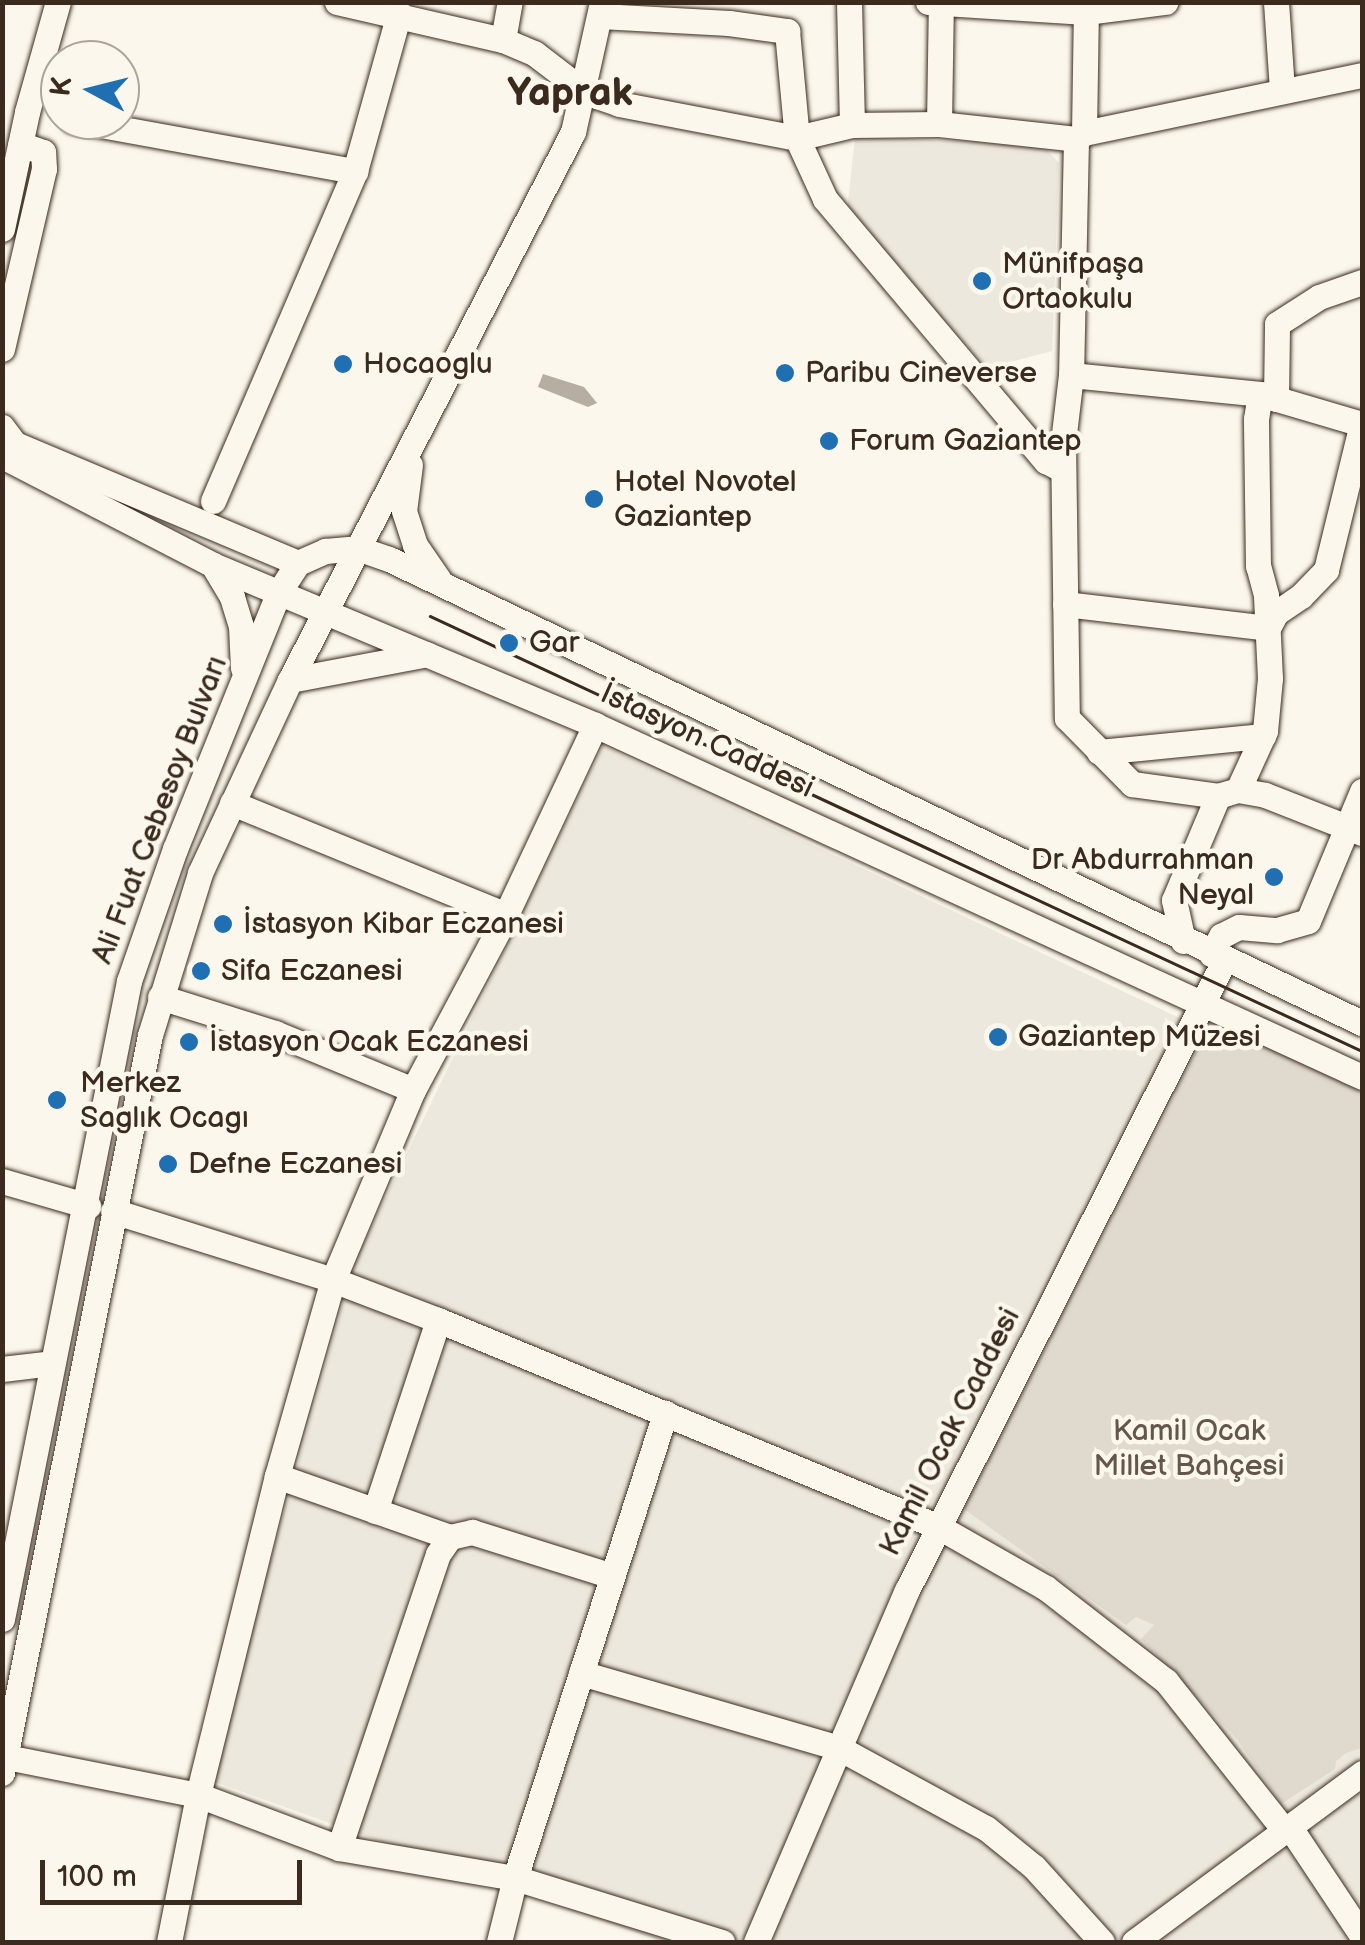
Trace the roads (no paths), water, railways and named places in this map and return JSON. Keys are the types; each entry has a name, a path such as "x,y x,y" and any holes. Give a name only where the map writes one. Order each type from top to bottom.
{"street":[{"path":"2,230 27,112 58,2"},
{"path":"337,2 410,11 504,40 534,53 585,92 620,104 797,138 852,126 939,124 1080,136 1362,75"},
{"path":"504,40 510,2"},
{"path":"849,2 852,126"},
{"path":"939,124 937,3 1086,8 1165,2"},
{"path":"1276,2 1282,90"},
{"path":"1086,8 1071,375 1063,470 1067,718 1132,784 1265,795 1356,831"},
{"path":"722,1942 515,1878 339,1848 198,1795 4,1765 101,1208 160,997 200,872 324,611 556,169 585,92 601,9 730,13 788,31 797,138 825,200 1046,461 1063,470"},
{"path":"213,500 355,171 410,11"},
{"path":"27,112 40,114"},
{"path":"140,132 355,171"},
{"path":"2,349 44,169 44,152 20,144"},
{"path":"1183,940 1174,900 1228,793 1263,736 1270,678 1266,595 1258,566 1256,420 1268,396 1277,324 1319,297 1362,282"},
{"path":"1071,375 1268,396 1362,423 1326,570 1301,596 1276,613 1268,628"},
{"path":"2,426 14,444 298,563 325,551 356,548"},
{"path":"415,444 405,482 404,512 424,560 446,588"},
{"name":"İstasyon Caddesi","path":"10,467 213,564 595,725 1362,1077"},
{"name":"İstasyon Caddesi","path":"356,548 1362,1023"},
{"name":"Ali Fuat Cebesoy Bulvarı","path":"2,1619 52,1363 101,1208 129,981 175,849 243,679 279,592 298,563"},
{"path":"213,564 232,597 240,626 243,679"},
{"path":"1065,604 1268,628"},
{"path":"290,680 429,653"},
{"path":"169,1942 198,1795 277,1476 333,1280 413,1090 506,914 595,725"},
{"path":"1098,752 1263,736"},
{"path":"1217,957 1222,936 1239,926 1277,930 1308,921 1356,831 1362,791"},
{"path":"232,803 506,914"},
{"name":"Kamil Ocak Caddesi","path":"756,1942 939,1527 1204,1005 1217,957"},
{"path":"160,997 276,1033 413,1090"},
{"path":"2,1181 333,1280 666,1412 939,1527 1046,1588 1166,1681 1287,1828 1362,1936"},
{"path":"375,1511 438,1320"},
{"path":"2,1369 52,1363"},
{"path":"499,1942 515,1878 666,1412"},
{"path":"277,1476 450,1537 472,1532 612,1576"},
{"path":"339,1848 438,1554 450,1537"},
{"path":"581,1672 839,1748 986,1828 1034,1867 1102,1942"},
{"path":"1134,1942 1362,1773"}],"tram line":[{"path":"430,616 1362,1051"}],"place":[{"name":"Münifpaşa Ortaokulu","path":"982,281"},
{"name":"Hocaoglu","path":"343,364"},
{"name":"Paribu Cineverse","path":"785,373"},
{"name":"Forum Gaziantep","path":"829,441"},
{"name":"Hotel Novotel Gaziantep","path":"594,499"},
{"name":"Gar","path":"509,643"},
{"name":"Dr Abdurrahman Neyal","path":"1274,877"},
{"name":"İstasyon Kibar Eczanesi","path":"223,924"},
{"name":"Sifa Eczanesi","path":"201,971"},
{"name":"Gaziantep Müzesi","path":"998,1037"},
{"name":"İstasyon Ocak Eczanesi","path":"189,1042"},
{"name":"Merkez Saglık Ocagı","path":"57,1100"},
{"name":"Defne Eczanesi","path":"168,1164"}],"district":[{"name":"Yaprak","path":"570,93"}],"park label":[{"name":"Kamil Ocak Millet Bahçesi","path":"1189,1448"}]}
